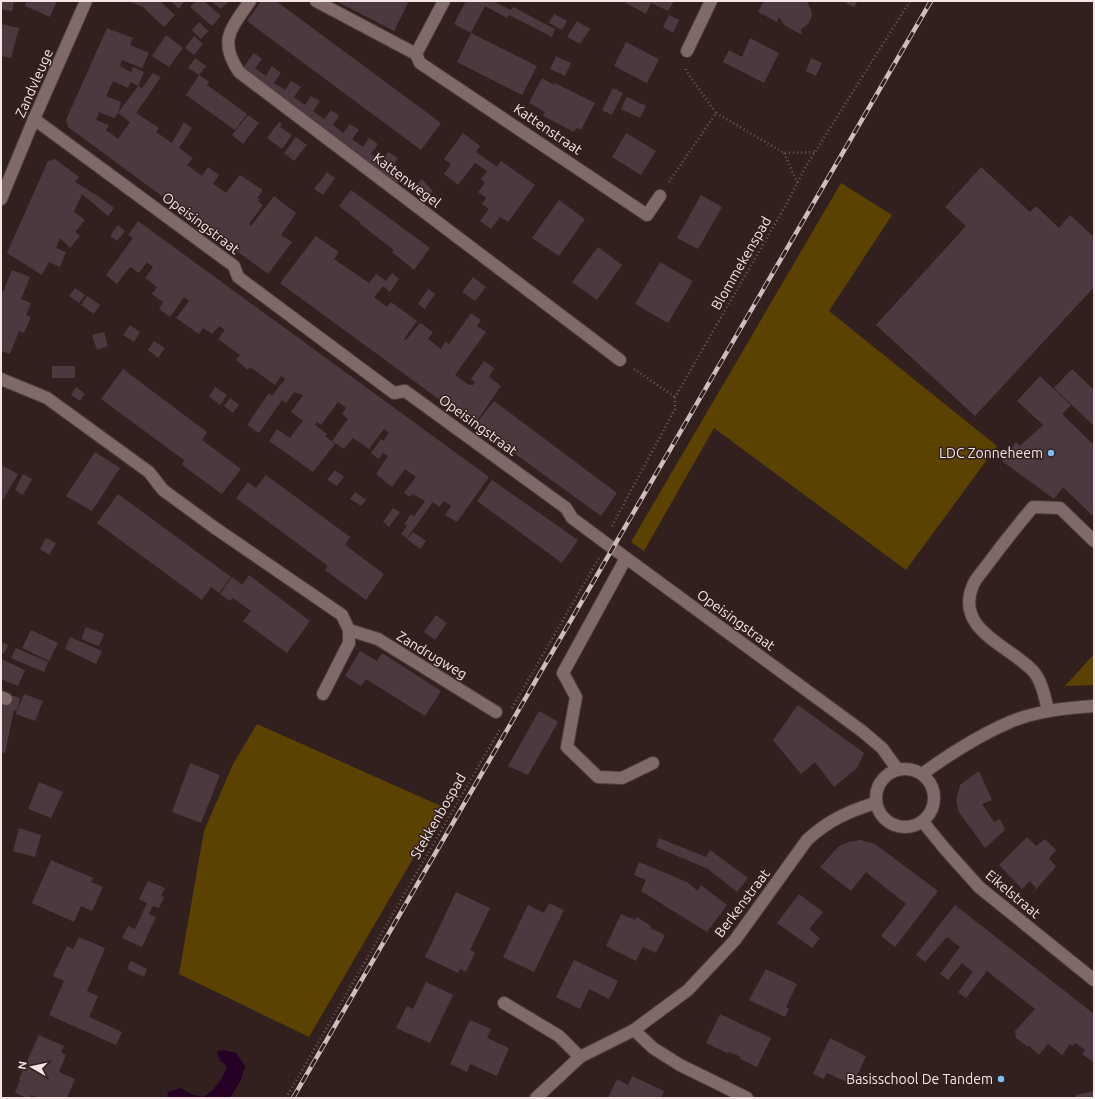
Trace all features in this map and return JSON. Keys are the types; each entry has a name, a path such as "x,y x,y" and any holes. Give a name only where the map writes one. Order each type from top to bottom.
{"street":[{"name":"Zandvleuge","path":"1,199 34,119 86,1"},
{"name":"Kattenwegel","path":"250,1 231,29 227,43 231,59 239,72 620,360"},
{"name":"Kattenstraat","path":"316,1 416,54 420,63 647,215 660,196"},
{"path":"416,54 444,1"},
{"path":"687,51 711,1"},
{"name":"Opeisingstraat","path":"34,119 234,266 238,277 394,393 405,391 566,508 572,518 862,731 882,748 898,770"},
{"path":"1,379 47,398 149,472 163,490 215,528 342,615 350,630 349,643 323,694"},
{"path":"1048,710 1042,688 1034,672 1014,654 988,638 973,621 969,603 973,584 1033,508 1060,508 1094,541"},
{"path":"626,558 563,673 576,697 567,748 598,777 622,778 653,763"},
{"name":"Zandrugweg","path":"350,630 378,639 496,712"},
{"path":"922,774 944,758 1010,722 1048,710 1094,706"},
{"path":"909,769 922,774 930,783 934,797 931,811 923,822 912,827 901,828 889,824 880,815 875,803 877,788 887,774 898,770 909,769"},
{"name":"Berkenstraat","path":"536,1098 580,1057 634,1030 688,990 735,940 807,840 822,827 845,813 875,803"},
{"name":"Eikelstraat","path":"923,822 979,887 1094,980"},
{"path":"504,1003 559,1036 580,1057"},
{"path":"634,1030 653,1048 680,1065 747,1098"}],"path":[{"name":"Blommekenspad","path":"603,541 675,409 675,397 816,152 910,1"},
{"path":"687,51 686,71 716,113 784,153 816,152"},
{"path":"660,196 716,113"},
{"path":"784,153 798,184"},
{"path":"620,360 675,397"},
{"path":"508,715 594,567 603,541"},
{"name":"Stekkenbospad","path":"286,1098 501,728"}],"shaded area":[{"path":"841,183 892,215 829,311 997,446 906,570 714,428 644,551 631,542"},
{"path":"1094,654 1094,685 1065,686"},
{"path":"257,724 443,807 309,1037 179,974 204,831 233,764"},
{"path":"224,1050 236,1053 245,1066 241,1080 230,1098 167,1098 168,1092 180,1088 191,1094 203,1097 212,1091 221,1080 227,1066 220,1061 217,1051"}],"building":[{"path":"1,1 14,1 12,11 1,9"},
{"path":"27,1 57,1 50,17 25,6"},
{"path":"128,1 160,1 175,15 164,27 143,7"},
{"path":"170,1 183,1 184,2 179,9"},
{"path":"196,1 204,1 221,16 212,26 190,7"},
{"path":"211,1 229,1 221,9"},
{"path":"261,1 276,1 441,123 421,150 247,21"},
{"path":"336,1 409,1 394,31"},
{"path":"466,1 492,1 511,10 513,7 555,29 552,37 509,15 507,18 485,6 471,33 454,24"},
{"path":"622,1 674,1 668,11 651,3 646,14"},
{"path":"764,1 807,2 812,16 808,24 801,29 802,35 784,25 779,17 777,22 758,12"},
{"path":"847,1 858,1 854,7 846,3"},
{"path":"554,14 567,21 562,30 549,23"},
{"path":"669,15 679,20 673,33 663,27"},
{"path":"577,21 590,29 580,44 567,37"},
{"path":"199,22 208,31 201,39 192,30"},
{"path":"1,24 19,28 11,58 1,56"},
{"path":"107,28 133,38 130,45 149,53 142,68 122,60 120,66 131,72 133,67 144,72 138,86 142,88 153,73 161,77 136,113 159,128 156,132 172,143 184,122 192,128 179,148 193,158 187,165 202,176 208,167 219,175 213,184 226,193 240,175 263,190 257,198 260,199 258,201 263,205 249,224 251,226 274,196 296,213 281,235 292,242 268,274 68,127 66,120","holes":["113,81 128,88 131,82 138,86 118,113 121,102 106,96","99,112 114,118 118,113 130,122 118,139 106,130 109,125 96,120"]},
{"path":"471,33 537,66 522,95 457,62"},
{"path":"166,35 183,48 169,67 152,56"},
{"path":"194,36 203,44 194,55 185,48"},
{"path":"750,38 779,53 764,83 723,62 729,50 742,57"},
{"path":"626,42 659,59 647,83 614,66"},
{"path":"254,53 262,59 255,68 266,76 272,66 281,73 274,83 285,90 291,81 301,87 294,97 305,105 311,96 320,101 313,111 324,119 331,110 339,116 333,125 343,133 350,124 359,130 352,139 363,147 369,138 378,144 371,154 382,161 388,152 398,158 390,169 402,176 397,183 242,69"},
{"path":"556,56 571,63 565,76 550,69"},
{"path":"195,58 206,66 199,75 188,68"},
{"path":"811,58 822,63 816,76 806,71"},
{"path":"199,75 209,82 207,85 247,114 235,130 186,95"},
{"path":"542,78 554,85 555,83 595,103 581,130 577,128 574,132 543,116 545,112 529,103"},
{"path":"613,88 623,93 612,115 602,110"},
{"path":"627,97 646,106 640,118 621,109"},
{"path":"248,115 259,123 243,144 232,135"},
{"path":"279,122 282,124 280,127 292,135 282,149 267,138"},
{"path":"463,133 480,146 476,152 480,155 497,167 501,161 535,185 508,222 500,217 491,229 480,221 489,209 482,204 486,198 478,192 485,183 481,179 487,171 475,163 458,185 444,174 451,164 444,159"},
{"path":"626,133 656,151 641,175 612,157"},
{"path":"296,137 307,145 294,161 284,153"},
{"path":"55,159 79,177 75,182 114,208 108,216 82,194 74,212 85,220 75,232 80,236 70,248 60,238 56,248 66,252 60,267 49,262 42,275 7,253 48,161"},
{"path":"981,167 1030,212 1036,206 1059,228 1070,215 1094,237 1094,287 975,416 876,325 966,226 945,207"},
{"path":"327,172 335,178 323,195 314,189"},
{"path":"422,179 433,191 423,200 412,189"},
{"path":"351,190 430,248 414,270 392,252 394,250 339,206"},
{"path":"701,195 722,207 698,249 677,238"},
{"path":"559,200 585,219 559,256 532,238"},
{"path":"138,221 489,477 457,522 445,515 451,506 444,501 439,507 433,502 407,538 401,534 407,526 404,524 411,514 414,516 425,501 412,494 410,497 404,493 416,477 405,469 392,487 376,474 388,456 383,453 379,459 371,453 381,439 383,441 389,433 384,429 369,449 353,438 344,449 332,441 348,419 342,414 346,408 338,402 321,425 317,422 315,425 327,434 325,436 335,444 313,472 269,441 277,429 290,438 303,421 291,412 303,395 294,392 286,403 282,400 259,433 247,425 269,393 272,396 285,379 281,376 275,385 250,367 248,370 236,360 240,355 218,339 225,330 219,326 212,334 203,328 199,334 176,318 189,301 184,297 170,317 159,309 163,302 152,294 157,287 145,278 153,267 147,262 139,273 130,267 117,284 106,275 133,238 128,235"},
{"path":"118,225 125,231 117,241 110,236"},
{"path":"316,236 339,252 334,259 369,283 376,274 386,281 392,273 399,279 390,292 383,286 374,297 387,307 391,302 417,321 404,339 406,340 420,323 433,332 428,339 441,349 446,341 449,344 471,313 481,320 477,326 486,332 455,375 469,385 473,385 475,382 471,379 484,361 494,368 489,377 501,386 474,425 280,283"},
{"path":"598,247 622,265 597,300 572,282"},
{"path":"660,262 693,281 668,323 635,304"},
{"path":"12,270 30,277 21,299 31,303 26,315 31,317 24,333 19,331 10,354 1,351 1,291 3,292"},
{"path":"473,277 486,287 475,301 462,292"},
{"path":"75,288 85,295 79,303 69,296"},
{"path":"428,289 435,294 425,309 418,304"},
{"path":"87,296 100,305 94,314 81,305"},
{"path":"130,325 140,332 134,342 123,335"},
{"path":"104,332 108,346 97,350 92,335"},
{"path":"154,341 165,348 158,358 148,350"},
{"path":"52,366 75,366 75,378 52,378"},
{"path":"123,369 207,432 202,440 241,469 222,494 182,465 184,460 101,399"},
{"path":"1072,369 1094,390 1094,426 1054,388"},
{"name":"LDC Zonneheem","path":"1040,376 1071,405 1062,414 1094,445 1094,517 1063,487 1054,499 1002,461 1016,442 1020,446 1043,425 1017,401"},
{"path":"76,387 85,394 80,401 71,395"},
{"path":"215,387 227,395 220,405 209,396"},
{"path":"230,398 239,405 233,413 224,406"},
{"path":"494,401 617,493 601,516 475,425"},
{"path":"95,452 120,468 92,511 66,496"},
{"path":"1,465 18,474 3,500 1,498"},
{"path":"335,470 344,477 337,486 327,480"},
{"path":"23,474 32,479 23,495 15,490"},
{"path":"266,475 350,537 345,545 384,574 366,600 325,570 328,566 236,498 248,482 256,488"},
{"path":"492,480 578,540 562,563 477,501"},
{"path":"355,492 366,500 361,506 350,499"},
{"path":"118,494 231,577 219,593 211,587 202,600 97,523"},
{"path":"393,508 400,512 389,527 383,522"},
{"path":"413,532 426,541 420,549 407,539"},
{"path":"46,538 56,543 49,555 40,549"},
{"path":"249,575 310,621 287,653 243,621 251,611 233,598 230,601 220,594 232,577 242,585"},
{"path":"436,615 447,623 435,640 424,632"},
{"path":"86,627 104,634 99,646 81,639"},
{"path":"31,630 58,643 49,661 22,648"},
{"path":"70,637 102,651 96,664 65,649"},
{"path":"1,642 8,645 4,654 1,652"},
{"path":"16,648 48,662 44,672 11,658"},
{"path":"360,651 377,661 382,653 441,691 425,716 366,679 361,686 345,676"},
{"path":"1,659 25,670 18,686 1,679"},
{"path":"8,694 20,698 17,711 14,710 5,753 1,752 1,704 5,705"},
{"path":"24,694 43,701 35,721 16,714"},
{"path":"798,705 864,753 857,768 834,787 815,762 801,774 773,740"},
{"path":"539,711 558,722 528,775 508,766"},
{"path":"190,763 220,775 201,823 172,812"},
{"path":"979,771 992,800 982,804 994,822 1000,819 1005,830 985,848 959,812 956,800 960,785"},
{"path":"39,782 63,792 51,818 28,809"},
{"path":"19,828 41,835 35,857 13,851"},
{"path":"1027,837 1036,846 1045,839 1056,850 1049,859 1056,866 1030,896 1036,888 1030,881 1022,889 999,865"},
{"path":"659,838 706,857 710,850 748,878 737,892 708,869 656,847"},
{"path":"860,840 875,844 938,891 895,947 881,936 906,904 866,872 851,891 820,867 839,846"},
{"path":"51,860 93,878 91,882 103,887 92,911 81,906 74,922 32,903"},
{"path":"639,862 687,882 698,891 701,885 727,905 707,932 641,891 646,880 634,875"},
{"path":"148,881 165,888 161,896 164,897 159,908 153,906 149,914 156,917 142,947 122,938 128,926 135,929 147,903 139,899"},
{"path":"456,892 490,908 470,950 475,952 466,972 460,969 458,973 425,957"},
{"path":"799,894 823,912 809,929 820,938 812,948 777,923"},
{"path":"549,903 564,910 534,972 503,957 528,905 544,913"},
{"path":"955,905 1094,1014 1094,1063 1082,1054 1085,1050 1075,1043 1073,1046 1070,1044 1062,1055 1048,1044 1039,1055 1031,1048 1031,1046 1027,1046 1016,1038 1015,1031 1035,1009 987,971 966,998 958,992 973,972 962,963 948,980 940,974 960,947 947,937 925,962 916,955"},
{"path":"621,914 635,920 637,917 651,926 650,928 665,935 656,953 643,947 636,961 606,946"},
{"path":"79,937 105,948 87,991 98,996 89,1017 122,1032 116,1045 49,1015 64,981 53,976 67,946 73,949"},
{"path":"574,960 618,981 609,999 589,989 580,1009 556,997"},
{"path":"131,961 147,969 144,977 127,969"},
{"path":"766,969 797,984 786,1007 789,1009 785,1017 749,1000"},
{"path":"426,982 453,995 430,1043 396,1028 407,1006 413,1009"},
{"path":"720,1014 771,1038 757,1067 740,1059 741,1057 729,1052 727,1053 706,1043"},
{"path":"470,1020 491,1029 487,1038 509,1048 497,1076 470,1064 467,1072 450,1064"},
{"path":"39,1035 64,1046 61,1052 66,1055 59,1072 75,1079 67,1098 39,1098 31,1095 30,1098 27,1098 15,1093 20,1080 19,1079"},
{"path":"830,1038 866,1056 853,1085 827,1073 824,1079 813,1074"},
{"path":"632,1076 664,1091 661,1098 608,1098 617,1079 628,1085"},
{"path":"1094,1091 1094,1098 1075,1098 1076,1095"}],"railway":[{"path":"293,1098 931,1"}],"place":[{"name":"LDC Zonneheem","path":"1051,453"},
{"name":"Basisschool De Tandem","path":"1001,1079"}]}
